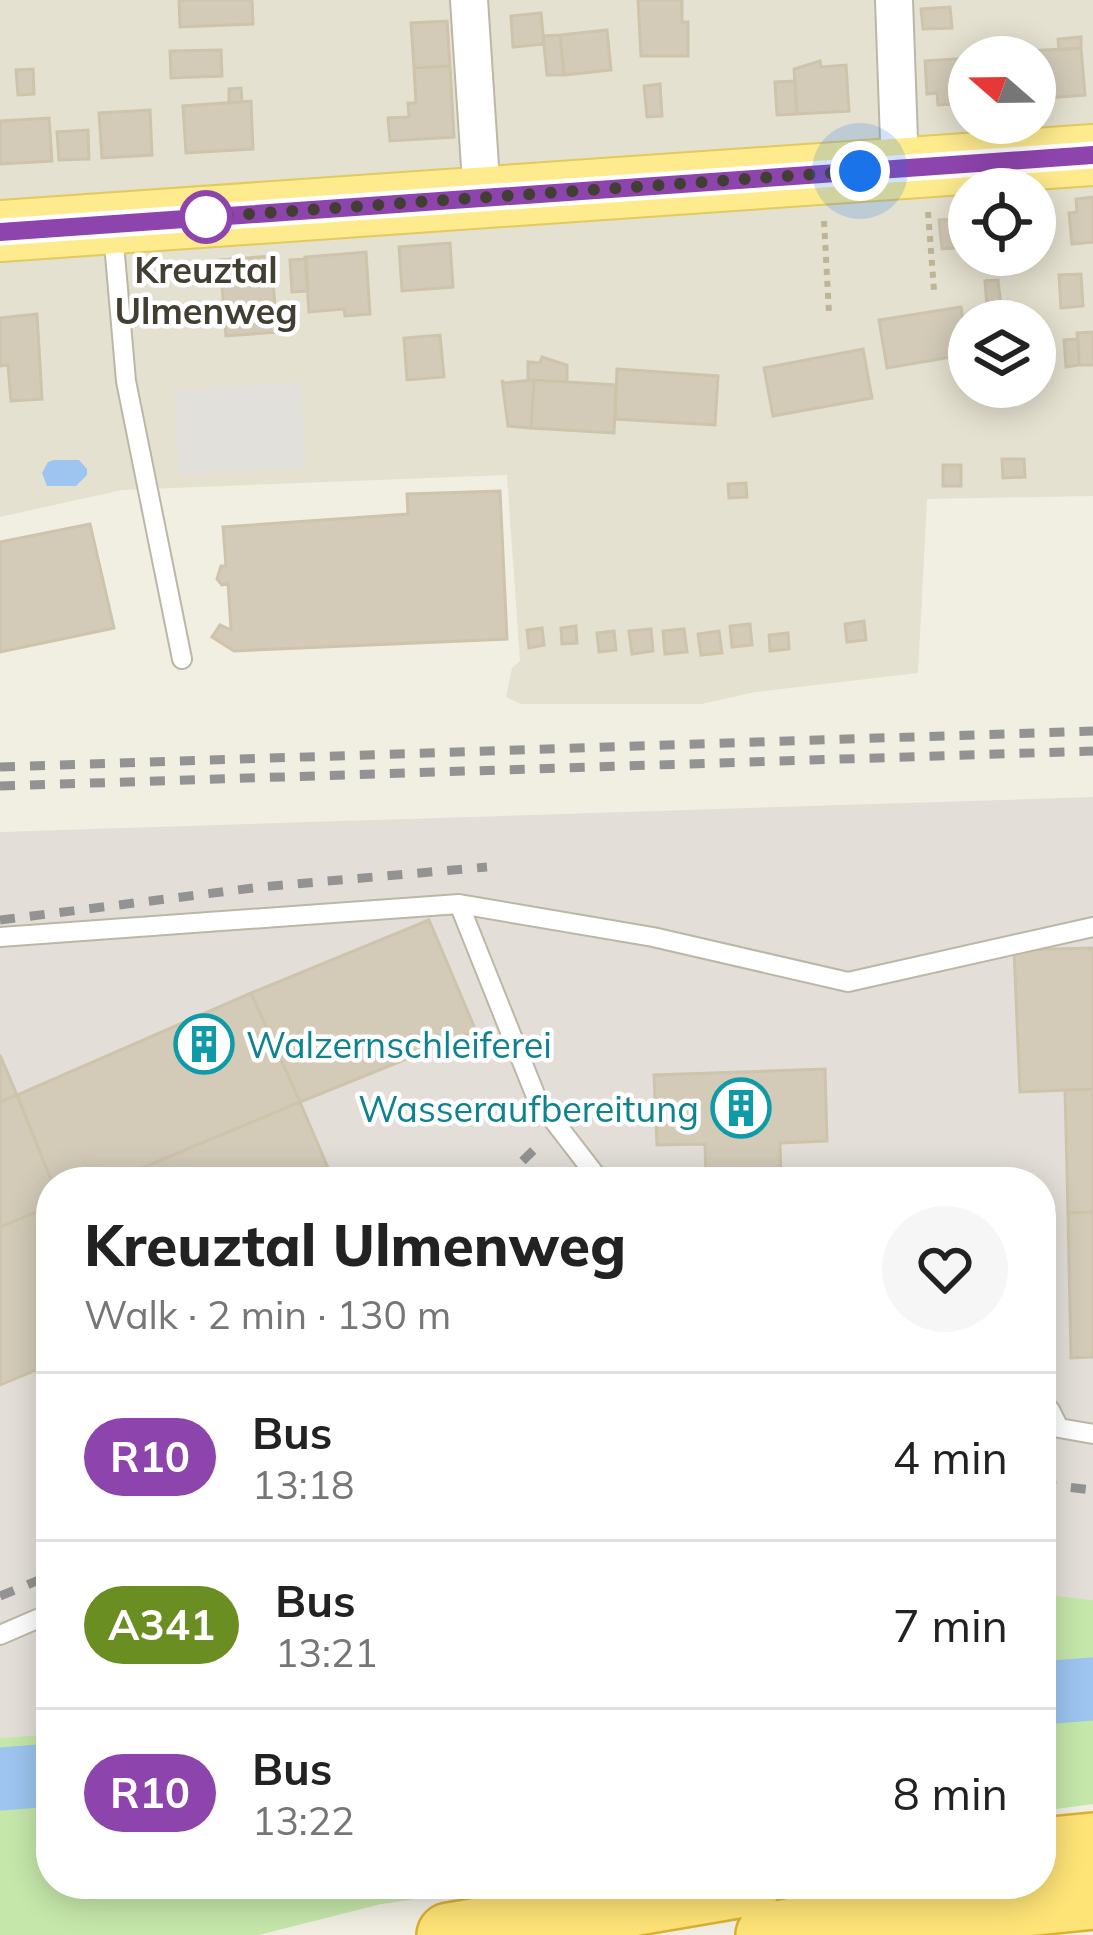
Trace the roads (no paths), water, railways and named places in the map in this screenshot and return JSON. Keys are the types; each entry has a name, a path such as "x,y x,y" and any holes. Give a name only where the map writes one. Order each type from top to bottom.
{"highway":[{"path":"1056,1849 1093,1845"},
{"path":"767,1935 814,1926 1093,1898"},
{"path":"448,1935 660,1899"}],"main road":[{"path":"0,232 1093,155"}],"street":[{"path":"469,0 482,197"},
{"path":"894,0 912,168"}],"lane":[{"path":"112,224 126,381 182,659"},
{"path":"0,937 459,904 652,937 848,982 1093,927"},
{"path":"459,904 537,1099 589,1167"},
{"path":"1056,1421 1059,1428 1093,1434"},
{"path":"0,1635 36,1619"}],"water":[{"path":"54,460 79,460 87,475 76,486 47,486 42,473"}],"waterway":[{"path":"1056,1692 1093,1689"},
{"path":"0,1779 36,1776"}],"railway":[{"path":"0,767 1093,731"},
{"path":"0,786 1093,751"},
{"path":"0,920 261,887 487,867"},
{"path":"516,1167 540,1144"},
{"path":"1056,1213 1068,1213"},
{"path":"1056,1486 1093,1490"},
{"path":"0,1596 36,1581"}],"place":[{"name":"Kreuztal Ulmenweg","path":"206,217"},
{"name":"Walzernschleiferei","path":"204,1044"},
{"name":"Wasseraufbereitung","path":"741,1108"}]}
